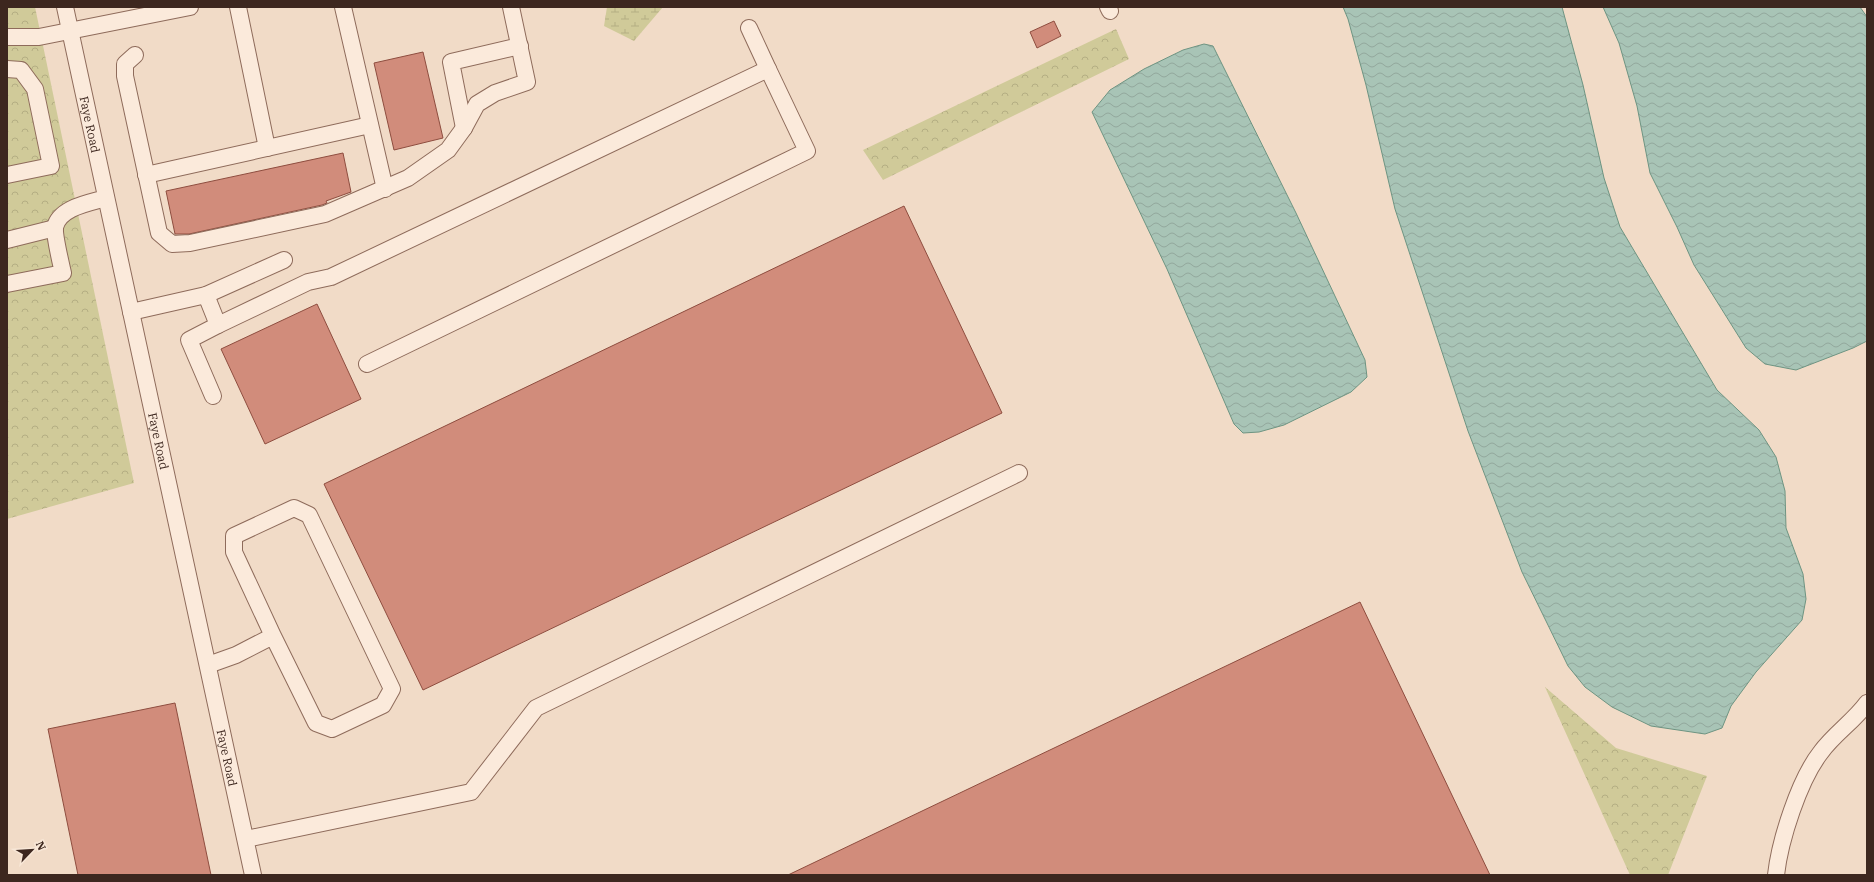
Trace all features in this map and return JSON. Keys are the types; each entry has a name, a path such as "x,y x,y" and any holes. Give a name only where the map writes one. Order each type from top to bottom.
{"street":[{"name":"Faye Road","path":"65,7 254,875"},
{"path":"7,37 38,37 190,7"},
{"path":"238,7 267,148"},
{"path":"343,7 385,189"},
{"path":"135,55 125,64 125,76 159,233 172,244 190,243 325,214 408,178 448,150 464,128 476,104 495,93 527,82 511,7"},
{"path":"367,364 807,151 749,28"},
{"path":"464,128 451,62 520,46"},
{"path":"7,69 21,70 35,89 50,166 7,175"},
{"path":"213,396 189,340 308,282 331,277 768,69"},
{"path":"146,175 370,125"},
{"path":"7,284 63,273 55,228 60,217 75,208 106,198"},
{"path":"7,240 55,228"},
{"path":"131,312 206,295 284,260"},
{"path":"206,295 218,325"},
{"path":"246,839 471,792 536,708 1019,474"},
{"path":"294,508 309,515 392,689 383,705 332,729 316,723 273,636 234,552 234,536 294,508"},
{"path":"208,665 236,655 273,636"},
{"path":"1776,875 1783,838 1811,766 1821,751 1862,711 1867,703"}],"green space":[{"path":"7,7 35,7 134,483 7,519"},
{"path":"607,7 663,7 634,41 604,26"},
{"path":"1116,29 1129,59 883,180 863,150"},
{"path":"1545,687 1616,748 1707,776 1668,875 1630,875"}],"water":[{"path":"1343,7 1562,7 1583,85 1604,178 1620,227 1717,390 1759,430 1776,457 1785,491 1786,528 1803,574 1806,599 1802,620 1756,672 1731,706 1722,728 1705,734 1651,726 1612,707 1585,687 1568,666 1522,572 1468,431 1395,209 1366,85 1348,19"},
{"path":"1603,7 1860,7 1867,17 1867,341 1796,370 1765,364 1746,348 1694,265 1650,173 1637,106 1619,43"},
{"path":"1204,44 1213,46 1296,213 1365,360 1367,377 1351,392 1284,425 1259,432 1243,433 1234,424 1167,269 1092,112 1110,90 1144,69 1183,50"}],"building":[{"path":"1054,21 1061,36 1037,48 1030,32"},
{"path":"423,52 443,138 394,150 374,63"},
{"path":"343,153 351,192 326,201 327,203 322,205 189,234 175,234 166,191"},
{"path":"904,206 1002,413 423,690 324,484"},
{"path":"317,304 361,399 265,444 221,349"},
{"path":"1360,602 1490,875 788,875"},
{"path":"175,703 211,875 78,875 48,729"}]}
